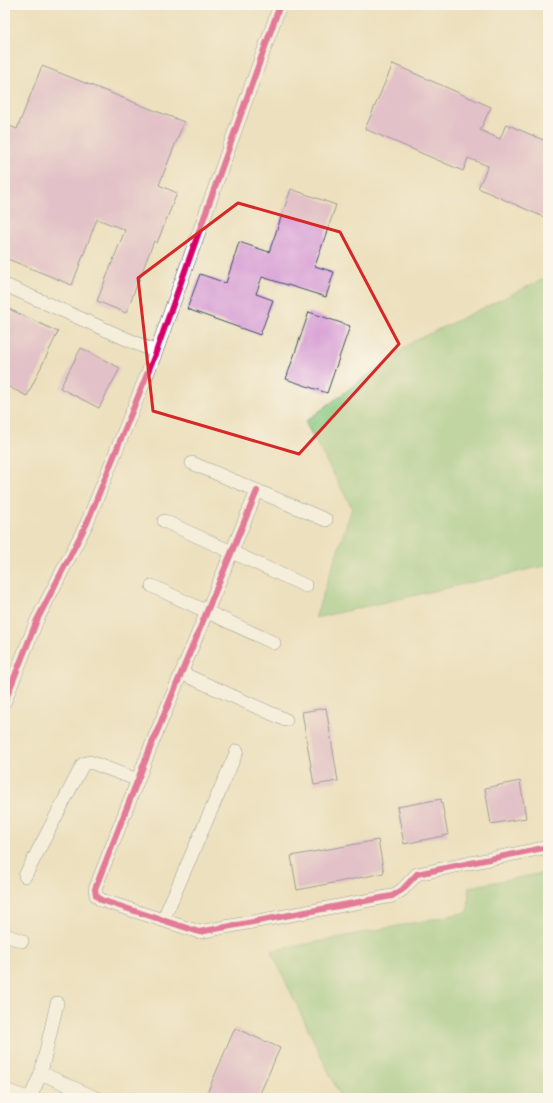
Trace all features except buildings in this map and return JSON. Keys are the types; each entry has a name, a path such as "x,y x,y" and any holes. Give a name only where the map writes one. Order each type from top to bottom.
{"street":[{"path":"5,701 37,620 87,523 156,352 280,5"},
{"path":"5,285 156,352"},
{"path":"192,463 326,520"},
{"path":"256,491 138,780 95,889 96,895 101,900 199,932 392,896 402,890 417,874 548,847"},
{"path":"164,520 306,586"},
{"path":"152,586 274,643"},
{"path":"181,673 286,720"},
{"path":"163,920 237,751"},
{"path":"25,876 83,764 90,762 138,780"},
{"path":"5,935 22,941"},
{"path":"5,1090 29,1098 41,1073 57,1003"},
{"path":"41,1073 96,1098"}],"highlighted area":[{"path":"238,203 340,232 399,344 299,454 153,411 138,278"}],"green space":[{"path":"548,277 548,565 315,618 352,508 305,422 414,341"},
{"path":"548,872 548,1098 341,1098 271,951 468,912 469,887"}],"cycle path":[{"path":"5,701 37,620 87,523 156,352 280,5"},
{"path":"257,491 151,746 95,889 96,895 101,900 199,932 392,896 402,890 417,874 548,847"}]}
